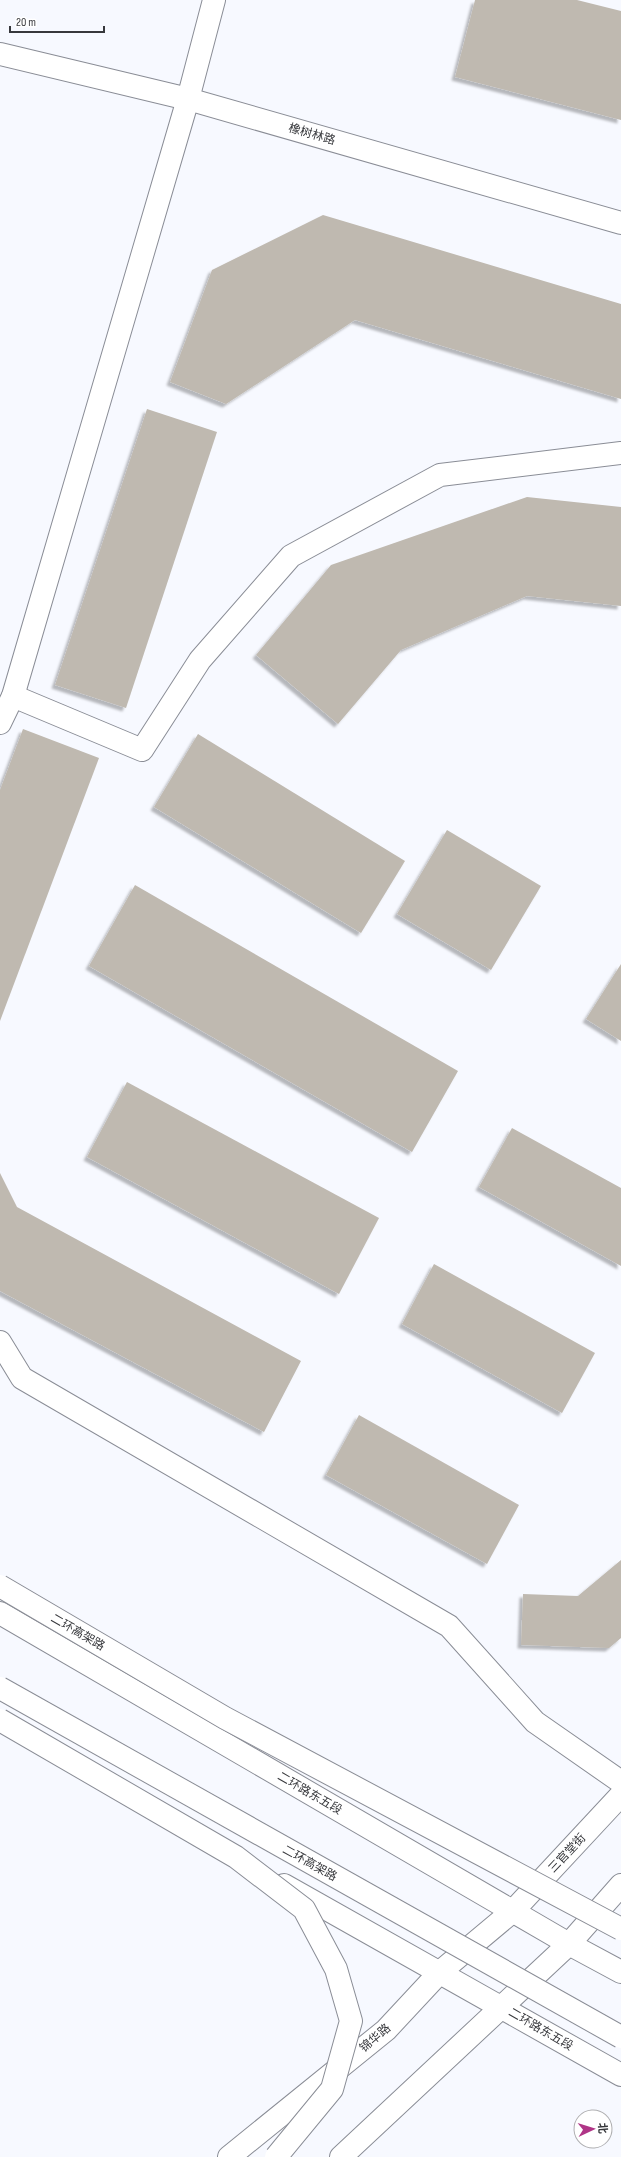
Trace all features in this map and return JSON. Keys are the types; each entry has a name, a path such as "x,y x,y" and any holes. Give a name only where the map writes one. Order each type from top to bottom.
{"main road":[{"path":"0,722 13,696 188,99 214,0"},
{"name":"橡树林路","path":"0,54 188,99 621,223"},
{"path":"13,696 142,750 200,660 291,556 440,476 621,453"},
{"path":"0,1342 22,1378 449,1626 534,1722 621,1782"},
{"name":"二环高架路","path":"0,1586 225,1718 621,1929"},
{"name":"二环路东五段","path":"0,1613 569,1944 621,1972"},
{"name":"二环高架路","path":"0,1688 621,2037"},
{"path":"0,1720 236,1857 304,1909 336,1969 351,2021 332,2089 276,2157"},
{"name":"二环路东五段","path":"0,1727 501,2006 621,2075"},
{"name":"三官堂街","path":"513,1911 621,1795"},
{"path":"341,2157 569,1944 621,1885"},
{"name":"锦华路","path":"230,2157 386,2030 440,1972 513,1911"}],"building":[{"path":"475,0 577,0 621,11 621,120 455,77"},
{"path":"323,215 621,304 621,399 355,320 226,404 170,382 212,270"},
{"path":"147,409 217,432 126,708 55,685"},
{"path":"527,497 621,507 621,606 527,596 401,650 338,724 256,655 331,565"},
{"path":"23,729 99,758 0,1021 0,790"},
{"path":"198,734 405,861 361,933 154,807"},
{"path":"447,830 541,886 491,970 397,914"},
{"path":"135,885 458,1071 412,1152 89,966"},
{"path":"621,964 621,1041 586,1019"},
{"path":"127,1082 379,1218 339,1294 87,1157"},
{"path":"512,1128 621,1188 621,1266 479,1187"},
{"path":"0,1173 17,1207 301,1361 264,1432 0,1291"},
{"path":"434,1264 595,1353 562,1413 402,1324"},
{"path":"359,1415 519,1505 487,1564 326,1475"},
{"path":"621,1560 621,1638 609,1648 521,1645 523,1594 578,1596"}]}
